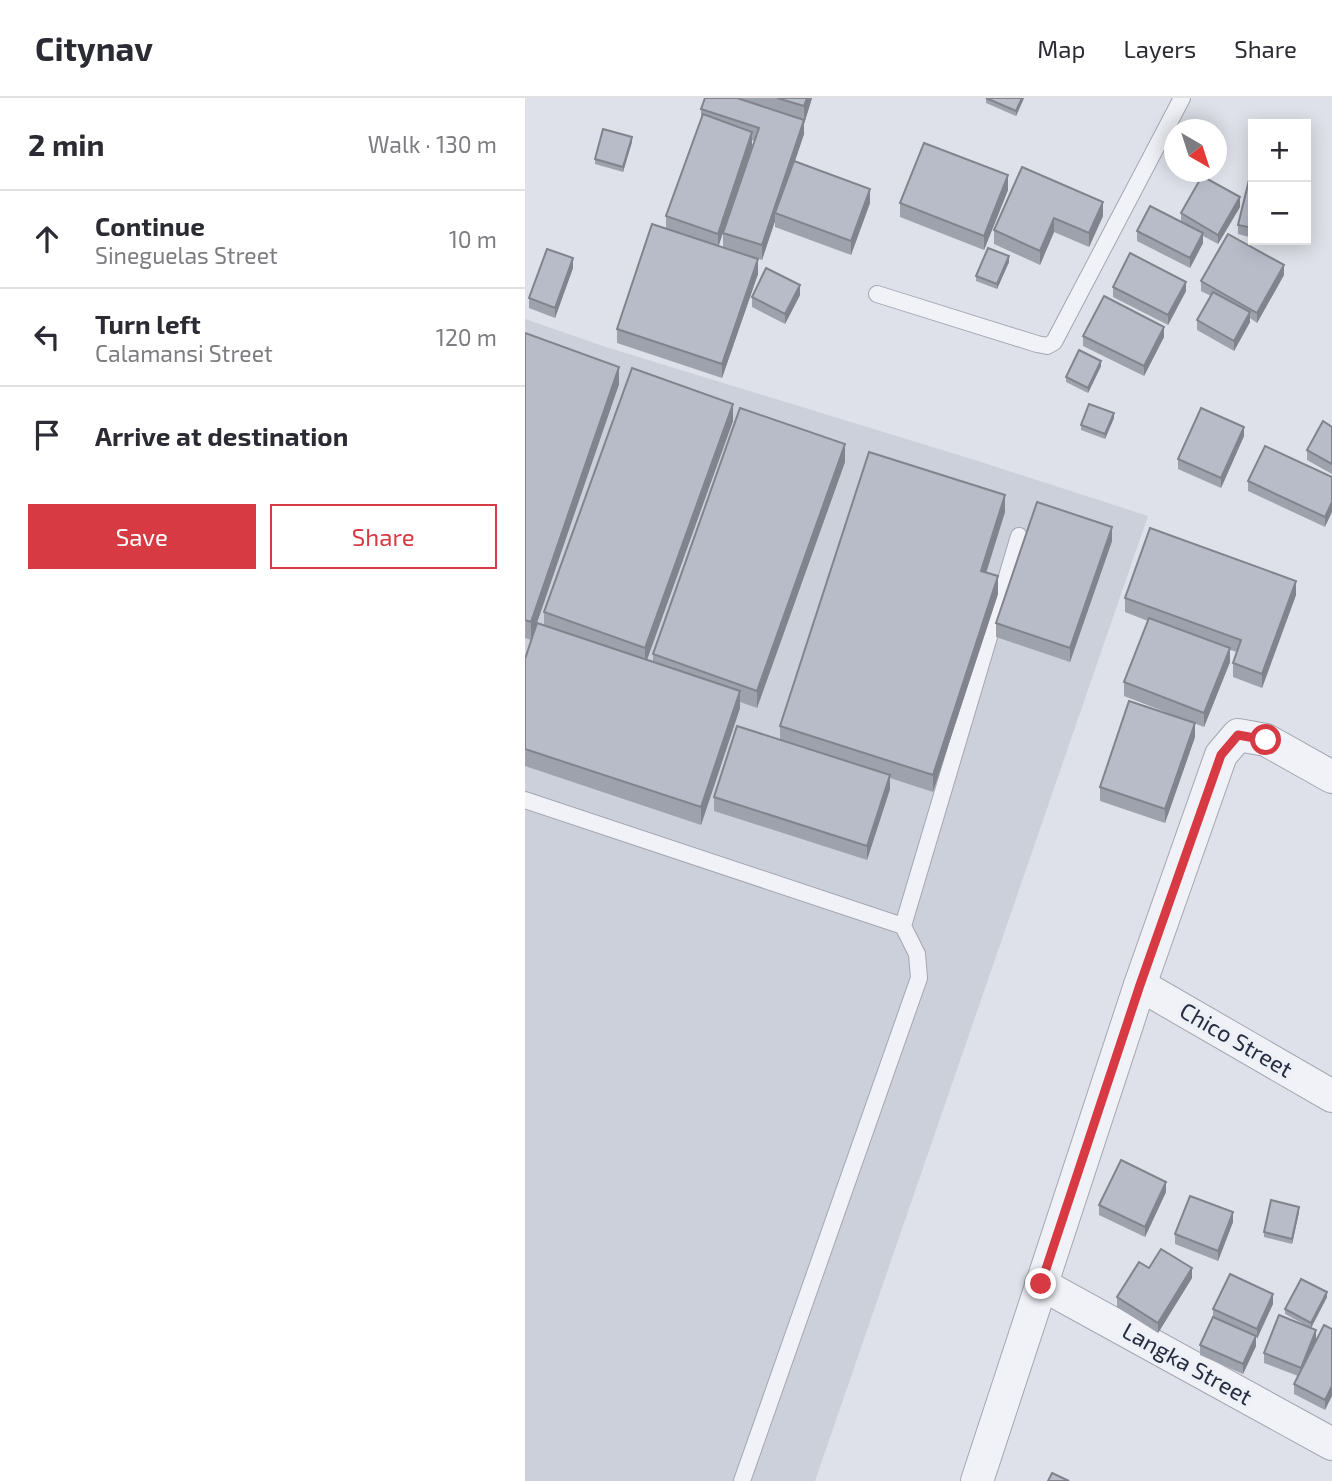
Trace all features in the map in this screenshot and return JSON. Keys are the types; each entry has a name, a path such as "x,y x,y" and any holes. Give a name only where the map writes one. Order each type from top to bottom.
{"street":[{"path":"977,1481 1140,985 1221,755 1238,735 1266,740 1332,777"},
{"name":"Chico Street","path":"1140,985 1332,1096"},
{"name":"Langka Street","path":"1041,1284 1332,1444"}],"lane":[{"path":"877,294 1037,344 1047,346 1054,342 1182,98"},
{"path":"742,1481 919,978 917,954 903,926 1019,536"},
{"path":"525,800 903,926"}],"shaded area":[{"path":"525,319 606,347 1148,516 815,1481 525,1481"}],"building":[{"path":"705,98 737,98 804,120 762,245 723,233 759,128 701,109"},
{"path":"777,98 807,98 804,106"},
{"path":"986,98 1022,98 1016,111"},
{"path":"703,114 752,132 718,234 666,216"},
{"path":"603,129 632,137 623,167 595,159"},
{"path":"924,143 1008,175 984,236 900,203"},
{"path":"794,161 870,189 851,241 775,213"},
{"path":"1022,167 1103,202 1089,233 1054,218 1040,251 994,230"},
{"path":"1199,182 1213,182 1240,197 1218,235 1181,213"},
{"path":"1248,184 1248,227 1238,225"},
{"path":"1150,206 1203,233 1190,258 1137,231"},
{"path":"652,224 758,259 722,364 617,329"},
{"path":"1228,234 1284,265 1257,313 1201,281"},
{"path":"988,248 1009,256 997,284 976,276"},
{"path":"547,249 573,258 555,308 529,298"},
{"path":"1130,253 1186,282 1168,315 1113,287"},
{"path":"766,268 800,285 785,314 752,297"},
{"path":"1213,292 1250,312 1234,341 1197,320"},
{"path":"1104,296 1164,327 1144,366 1083,336"},
{"path":"525,333 619,367 531,622 525,620"},
{"path":"1079,350 1101,361 1088,388 1066,377"},
{"path":"632,368 733,404 645,648 544,612"},
{"path":"1089,404 1114,413 1105,434 1081,425"},
{"path":"740,408 845,444 757,691 653,654"},
{"path":"1201,408 1244,427 1221,478 1178,459"},
{"path":"1323,421 1332,427 1332,464 1307,450"},
{"path":"1265,446 1332,477 1332,502 1325,517 1248,481"},
{"path":"869,452 1005,495 981,571 998,576 933,775 780,726"},
{"path":"1037,502 1112,527 1070,648 996,623"},
{"path":"1150,528 1296,581 1262,674 1233,663 1241,640 1125,598"},
{"path":"1149,618 1230,648 1204,713 1124,682"},
{"path":"537,623 740,691 701,807 525,749 525,659"},
{"path":"1129,701 1195,723 1165,809 1100,787"},
{"path":"737,726 890,775 867,846 714,797"},
{"path":"1121,1160 1166,1182 1145,1227 1099,1205"},
{"path":"1190,1196 1233,1212 1218,1251 1175,1234"},
{"path":"1271,1200 1299,1207 1292,1239 1264,1232"},
{"path":"1161,1249 1192,1268 1158,1323 1117,1297 1139,1262 1149,1268"},
{"path":"1230,1274 1273,1294 1257,1329 1213,1309"},
{"path":"1301,1279 1327,1292 1311,1323 1285,1309"},
{"path":"1279,1315 1316,1330 1301,1368 1264,1353"},
{"path":"1213,1317 1256,1336 1243,1364 1200,1345"},
{"path":"1324,1325 1332,1329 1332,1386 1325,1400 1294,1384"},
{"path":"1052,1473 1069,1481 1048,1481"}],"route":[{"path":"1041,1284 1140,985 1221,755 1238,735 1266,740"}]}
